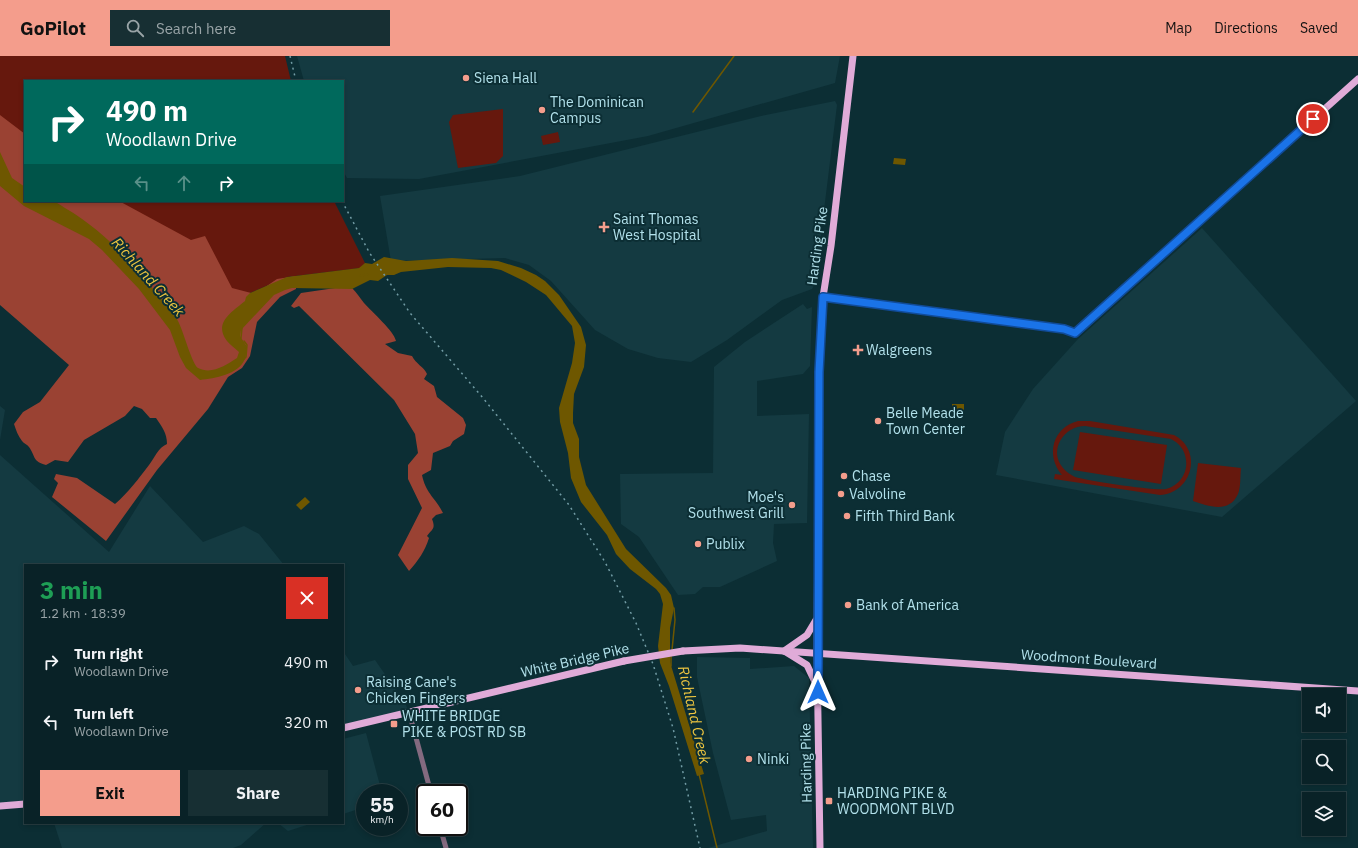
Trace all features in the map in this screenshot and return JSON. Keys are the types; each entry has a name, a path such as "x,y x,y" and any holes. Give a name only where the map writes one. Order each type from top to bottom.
{"main road":[{"name":"Harding Pike","path":"820,848 817,653 819,372 823,297 831,246 853,56"},
{"path":"823,297 1064,329 1075,333 1358,79"},
{"path":"818,612 816,622 807,636 784,651 806,665 818,687"},
{"name":"White Bridge Pike","path":"344,728 624,661 703,649 740,648 817,653"},
{"name":"Woodmont Boulevard","path":"817,653 1358,691"},
{"path":"0,806 24,804"}],"street":[{"path":"409,712 429,784"},
{"path":"443,836 446,848"}],"shaded area":[{"path":"0,56 285,56 291,80 24,80 24,186 0,152"},
{"name":"The Dominican Campus","path":"297,56 840,56 835,83 648,136 419,179 347,178 344,173 344,80 304,80"},
{"name":"Saint Thomas West Hospital","path":"835,101 837,105 815,283 812,289 782,300 727,340 691,362 658,358 628,349 595,330 551,281 529,265 505,258 391,261 380,196 520,176 761,116"},
{"path":"503,109 503,156 496,163 458,168 449,122 453,115"},
{"path":"0,115 24,133 24,202 121,202 191,240 205,236 232,288 255,294 277,279 296,276 296,289 280,297 257,322 250,356 242,368 228,377 208,409 157,470 106,541 52,497 58,483 54,479 56,474 77,478 115,504 133,485 159,450 167,444 164,430 156,418 150,418 142,409 134,406 125,416 84,440 68,462 55,460 46,465 38,462 29,447 18,435 14,424 23,412 40,402 69,365 0,305"},
{"path":"558,132 560,142 543,145 541,136"},
{"path":"0,152 12,178 24,186 24,202 58,203 90,225 124,256 173,312 180,325 190,354 198,368 203,370 214,370 237,358 239,352 223,335 223,323 226,318 245,301 246,297 250,293 287,277 359,268 365,263 372,264 384,257 406,261 452,258 498,261 521,268 545,281 559,295 581,327 586,345 584,367 574,394 573,423 579,439 579,457 586,485 626,549 666,588 671,595 674,608 670,628 670,662 704,774 697,776 669,686 660,663 658,646 663,604 660,594 656,589 630,569 616,554 607,535 581,502 571,478 568,453 560,422 559,408 572,363 575,343 572,326 546,295 526,282 501,270 491,268 448,267 401,272 394,275 387,275 378,281 370,280 352,289 292,288 274,295 241,330 240,336 247,347 245,359 237,369 226,375 200,380 186,368 180,357 170,330 139,289 102,250 89,239 24,206 0,186"},
{"path":"894,158 906,159 905,165 893,164"},
{"path":"54,202 334,202 365,263 360,268 287,277 250,293 246,297"},
{"path":"1202,228 1356,401 1222,517 996,475 1005,432 1033,389 1078,339"},
{"path":"342,287 352,288 387,327 396,341 385,344 398,353 412,356 426,372 427,374 424,379 434,386 437,397 463,418 466,425 464,434 453,441 450,446 433,453 431,470 422,475 428,491 443,513 436,515 432,519 433,527 427,536 429,538 418,560 409,571 398,555 422,508 408,479 408,465 418,453 415,434 394,400 299,306 294,308 291,306 301,293"},
{"path":"803,304 807,309 812,307 810,366 803,374 757,381 757,416 809,414 807,523 774,524 773,543 777,561 720,587 703,587 695,594 678,595 639,537 621,524 620,474 713,473 714,367 745,342"},
{"path":"952,404 964,404 964,410 952,410"},
{"path":"0,406 5,410 0,440"},
{"path":"1078,421 1090,421 1174,435 1183,442 1189,450 1191,460 1187,479 1180,487 1171,492 1160,495 1054,479 1055,474 1062,475 1054,459 1054,443 1057,435 1069,424","holes":["1085,426 1171,439 1183,450 1186,470 1179,482 1166,489 1149,489 1075,477 1063,468 1057,454 1060,440 1071,430 1077,427"]},
{"path":"1080,432 1167,445 1161,484 1073,470"},
{"path":"0,455 109,552 150,486 203,542 244,526 259,534 283,564 24,564 24,801 0,803"},
{"path":"1198,463 1241,468 1239,491 1234,500 1229,504 1218,507 1193,501"},
{"path":"305,497 310,502 301,510 296,505"},
{"path":"344,652 353,666 375,660 405,703 409,712 344,728"},
{"path":"697,657 750,658 750,669 794,666 809,678 813,848 708,848 767,831 766,815 731,820 713,753 697,677"},
{"path":"366,733 380,784 356,784 356,810 344,814 344,739"},
{"path":"54,824 265,824 241,845 233,848 62,848"},
{"path":"279,824 310,824 288,831"}],"waterway":[{"path":"693,112 734,56"},
{"name":"Richland Creek","path":"360,276 368,274"},
{"name":"Richland Creek","path":"241,338 242,328"},
{"name":"Richland Creek","path":"244,341 247,345 246,357 244,359"},
{"name":"Richland Creek","path":"672,650 675,620 674,608"},
{"name":"Richland Creek","path":"671,656 671,666"},
{"name":"Richland Creek","path":"699,774 717,848"}],"railway":[{"path":"290,56 296,80"},
{"path":"343,202 369,252 410,313 483,398 569,505 605,562 636,623 653,664 673,728 700,848"}],"place":[{"name":"Siena Hall","path":"466,78"},
{"name":"The Dominican Campus","path":"542,110"},
{"name":"Saint Thomas West Hospital","path":"604,227"},
{"name":"Walgreens","path":"858,350"},
{"name":"Belle Meade Town Center","path":"878,421"},
{"name":"Chase","path":"844,476"},
{"name":"Valvoline","path":"841,494"},
{"name":"Moe's Southwest Grill","path":"792,505"},
{"name":"Fifth Third Bank","path":"847,516"},
{"name":"Publix","path":"698,544"},
{"name":"Bank of America","path":"848,605"},
{"name":"Raising Cane's Chicken Fingers","path":"358,690"},
{"name":"WHITE BRIDGE PIKE & POST RD SB","path":"394,724"},
{"name":"Ninki","path":"749,759"},
{"name":"HARDING PIKE & WOODMONT BLVD","path":"829,801"}],"route":[{"path":"818,692 819,372 823,297 834,297 948,312 1064,329 1075,333 1313,119"}]}
